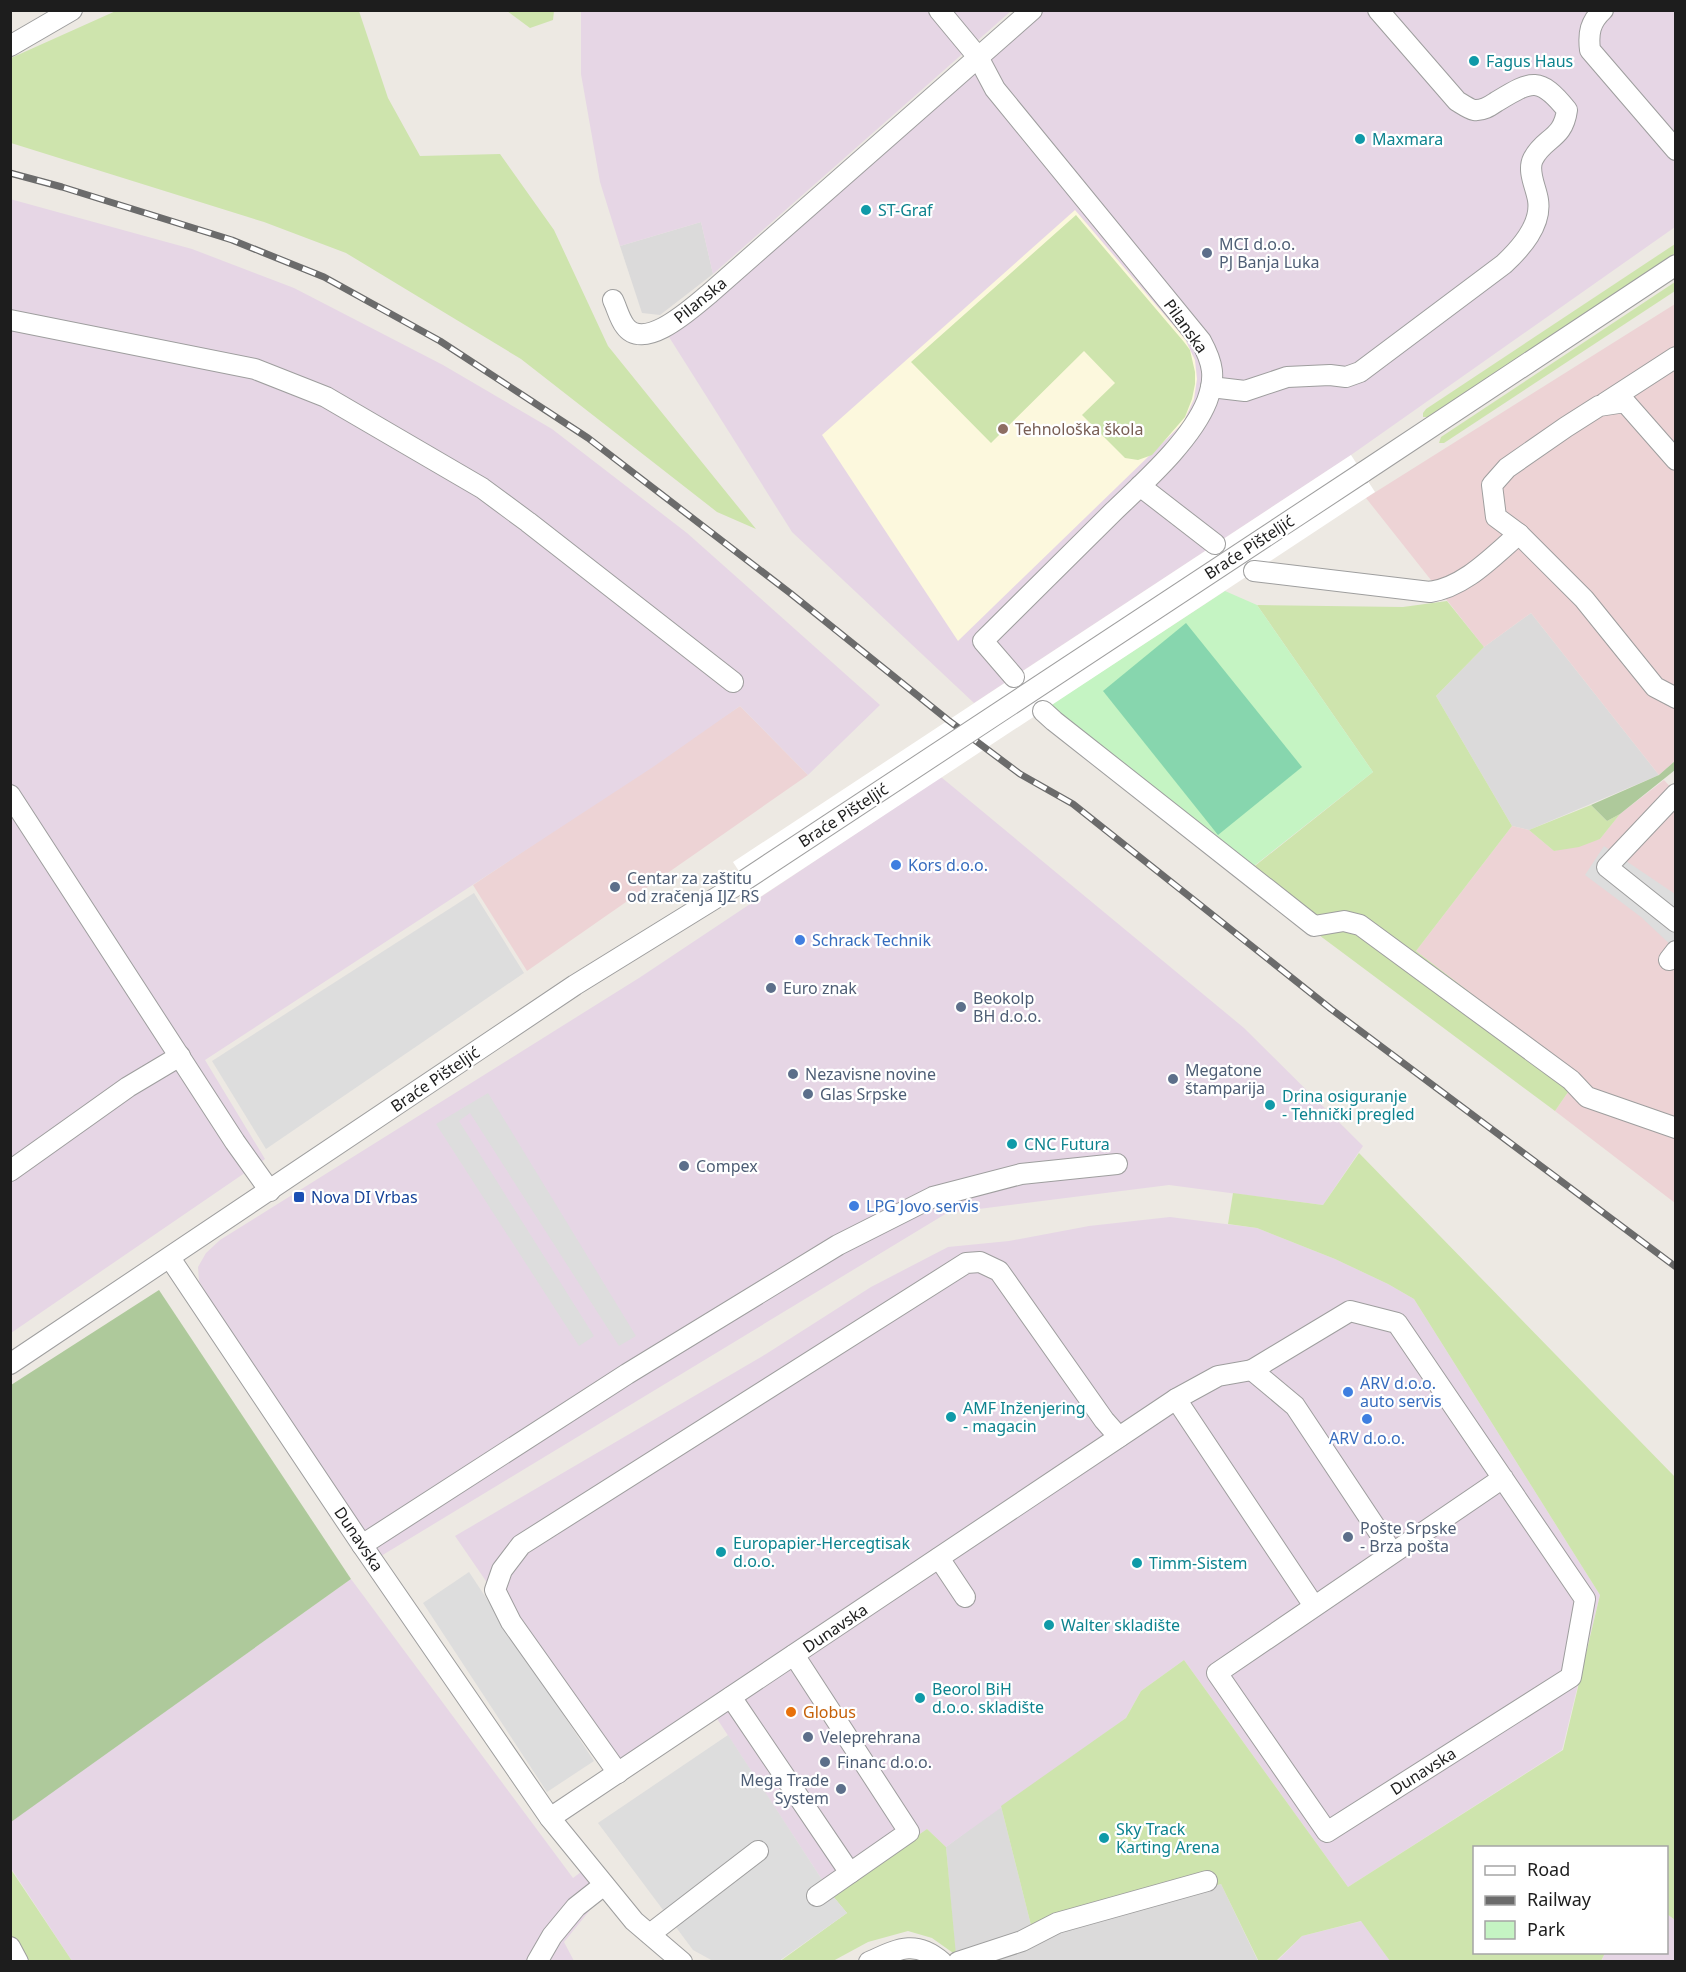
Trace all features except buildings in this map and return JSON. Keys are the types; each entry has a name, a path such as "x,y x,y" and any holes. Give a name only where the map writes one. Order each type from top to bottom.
{"street":[{"path":"10,46 72,10"},
{"path":"939,10 978,57"},
{"name":"Pilanska","path":"613,300 625,327 635,333 644,334 674,322 709,294 1032,10"},
{"path":"1211,387 1245,391 1287,377 1330,375 1346,377 1360,372 1504,264 1529,236 1539,203 1532,172 1533,160 1542,147 1562,128 1567,110 1559,99 1542,85 1531,85 1518,90 1486,109 1474,110 1457,102 1378,10"},
{"path":"1603,10 1595,18 1588,35 1590,50 1676,150"},
{"name":"Pilanska","path":"978,57 995,88 1201,341 1213,370 1206,402 1189,432 1140,486 983,641 1014,677"},
{"name":"Braće Pišteljić","path":"10,1364 575,986 745,880 1676,265"},
{"path":"10,320 255,369 326,397 482,488 733,682"},
{"path":"1676,357 1507,468 1492,485 1496,517 1519,534 1584,599 1655,687 1676,698"},
{"path":"1599,406 1625,402 1676,460"},
{"path":"1140,486 1215,544"},
{"path":"1254,572 1430,592 1446,589 1479,568 1519,534"},
{"path":"1043,711 1314,926 1344,921 1360,925 1571,1080 1587,1097 1676,1128"},
{"path":"1676,794 1607,867 1676,922"},
{"path":"10,795 235,1142 270,1191"},
{"path":"10,1171 128,1087 180,1056"},
{"path":"362,1545 627,1374 849,1240 933,1197 1021,1173 1117,1164"},
{"name":"Dunavska","path":"170,1258 362,1545 550,1818 634,1921 682,1962"},
{"path":"618,1773 511,1622 495,1590 502,1570 521,1545 966,1263 980,1262 999,1270 1104,1420 1119,1437"},
{"name":"Dunavska","path":"550,1818 1176,1399 1218,1376 1252,1370 1350,1311 1396,1323 1586,1599 1571,1677 1327,1832 1217,1673 1392,1552 1503,1479"},
{"path":"1252,1370 1295,1406 1392,1552"},
{"path":"1176,1399 1314,1606"},
{"path":"939,1558 965,1597"},
{"path":"794,1655 909,1832 817,1896"},
{"path":"731,1697 850,1873"},
{"path":"650,1934 758,1851"},
{"path":"958,1962 1022,1941 1057,1923 1207,1881"},
{"path":"537,1962 552,1936 576,1907 604,1885"},
{"path":"10,1947 18,1962"},
{"path":"869,1962 892,1952 915,1947 933,1954 942,1962"}],"shaded area":[{"path":"581,11 1011,11 713,274 701,222 620,246 600,182 581,74"},
{"path":"1040,11 1675,11 1675,227 1351,455 974,703 792,532 669,337 923,110"},
{"path":"10,199 192,249 294,288 443,365 552,429 687,533 880,705 808,775 740,706 653,767 205,1060 265,1159 11,1333"},
{"name":"Tehnološka škola","path":"1075,210 1185,339 1195,360 1197,379 1194,399 1183,423 958,641 822,435"},
{"path":"701,222 713,274 660,315 642,313 620,246"},
{"path":"1675,304 1675,761 1659,775 1531,613 1484,647 1366,498"},
{"path":"1531,613 1659,775 1529,830 1512,826 1436,696 1484,647"},
{"path":"740,706 808,775 527,971 473,885"},
{"path":"941,777 1244,1028 1363,1146 1323,1205 1169,1185 947,1213 381,1556 199,1281 198,1267 206,1253 220,1240 639,978"},
{"path":"1664,780 1676,793 1675,1203 1555,1111 1579,1076 1416,951 1512,826 1529,830 1554,851 1600,839 1620,814"},
{"path":"1604,846 1675,894 1675,949 1641,917 1585,875"},
{"path":"474,893 524,973 266,1149 212,1061"},
{"path":"488,1093 636,1336 619,1346 470,1113 459,1121 594,1336 579,1346 436,1124"},
{"path":"1170,1217 1257,1228 1335,1259 1414,1299 1600,1595 1562,1750 1348,1887 1184,1660 1141,1691 1126,1718 946,1847 927,1829 832,1895 712,1711 618,1773 455,1536 766,1354 871,1287 948,1247 1009,1241 1089,1226"},
{"path":"469,1572 594,1761 547,1792 423,1603"},
{"path":"351,1579 573,1878 589,1866 599,1899 564,1942 574,1961 72,1961 11,1868 10,1822"},
{"path":"728,1735 832,1895 847,1913 779,1961 713,1961 693,1950 598,1823"},
{"path":"1001,1806 1034,1937 1221,1884 1258,1961 956,1961 946,1847"},
{"path":"1668,1915 1675,1920 1675,1961 1601,1962 1605,1954 1668,1954"},
{"path":"1362,1921 1390,1961 1276,1962 1302,1936"}],"green space":[{"path":"118,10 359,11 388,98 420,156 500,154 554,230 608,346 756,529 717,512 521,359 346,253 264,222 11,143 11,58"},
{"path":"507,11 554,11 553,20 530,28"},
{"path":"1076,215 1190,350 1195,384 1185,417 1152,455 1138,460 1125,458 1082,415 1115,383 1084,351 991,443 911,362"},
{"path":"1675,244 1675,253 1639,279 1428,417 1423,417 1426,409"},
{"path":"1675,282 1675,291 1444,443 1439,443 1441,437"},
{"path":"1225,591 1257,605 1373,772 1250,869 1051,705"},
{"path":"1447,601 1484,647 1436,696 1512,826 1416,951 1579,1076 1555,1111 1241,877 1373,772 1257,605 1403,607"},
{"path":"1186,623 1302,767 1218,835 1103,691"},
{"path":"1675,761 1675,770 1620,814 1607,821 1591,805 1659,775"},
{"path":"1591,805 1607,821 1620,814 1600,839 1579,847 1554,851 1529,830"},
{"path":"1359,1153 1675,1477 1675,1920 1668,1915 1668,1846 1473,1846 1473,1954 1604,1954 1601,1961 1390,1961 1361,1921 1302,1936 1276,1961 1257,1961 1221,1884 1034,1937 1001,1806 1126,1718 1141,1691 1184,1660 1348,1887 1563,1750 1600,1595 1414,1299 1335,1259 1257,1228 1228,1224 1233,1193 1323,1205"},
{"path":"159,1290 351,1579 11,1822 11,1385"},
{"path":"927,1829 946,1847 956,1955 932,1938 908,1931 868,1942 833,1961 779,1962 847,1913 832,1895"},
{"path":"10,1868 72,1961 22,1961 11,1941"}],"pier":[{"path":"1351,455 1375,492 757,899 733,862"}],"railway":[{"path":"10,173 232,240 324,277 440,341 588,438 790,593 948,720 1020,774 1073,804 1331,1009 1676,1267"}],"place":[{"name":"Fagus Haus","path":"1474,61"},
{"name":"Maxmara","path":"1360,139"},
{"name":"ST-Graf","path":"866,210"},
{"name":"MCI d.o.o. PJ Banja Luka","path":"1207,253"},
{"name":"Tehnološka škola","path":"1003,429"},
{"name":"Kors d.o.o.","path":"896,865"},
{"name":"Centar za zaštitu od zračenja IJZ RS","path":"615,887"},
{"name":"Schrack Technik","path":"800,940"},
{"name":"Euro znak","path":"771,988"},
{"name":"Beokolp BH d.o.o.","path":"961,1007"},
{"name":"Nezavisne novine","path":"793,1074"},
{"name":"Megatone štamparija","path":"1173,1079"},
{"name":"Glas Srpske","path":"808,1094"},
{"name":"Drina osiguranje - Tehnički pregled","path":"1270,1105"},
{"name":"CNC Futura","path":"1012,1144"},
{"name":"Compex","path":"684,1166"},
{"name":"Nova DI Vrbas","path":"299,1197"},
{"name":"LPG Jovo servis","path":"854,1206"},
{"name":"ARV d.o.o. auto servis","path":"1348,1392"},
{"name":"AMF Inženjering - magacin","path":"951,1417"},
{"name":"ARV d.o.o.","path":"1367,1419"},
{"name":"Pošte Srpske - Brza pošta","path":"1348,1537"},
{"name":"Europapier-Hercegtisak d.o.o.","path":"721,1552"},
{"name":"Timm-Sistem","path":"1137,1563"},
{"name":"Walter skladište","path":"1049,1625"},
{"name":"Beorol BiH d.o.o. skladište","path":"920,1698"},
{"name":"Globus","path":"791,1712"},
{"name":"Veleprehrana","path":"808,1737"},
{"name":"Financ d.o.o.","path":"825,1762"},
{"name":"Mega Trade System","path":"841,1789"},
{"name":"Sky Track Karting Arena","path":"1104,1838"}]}
